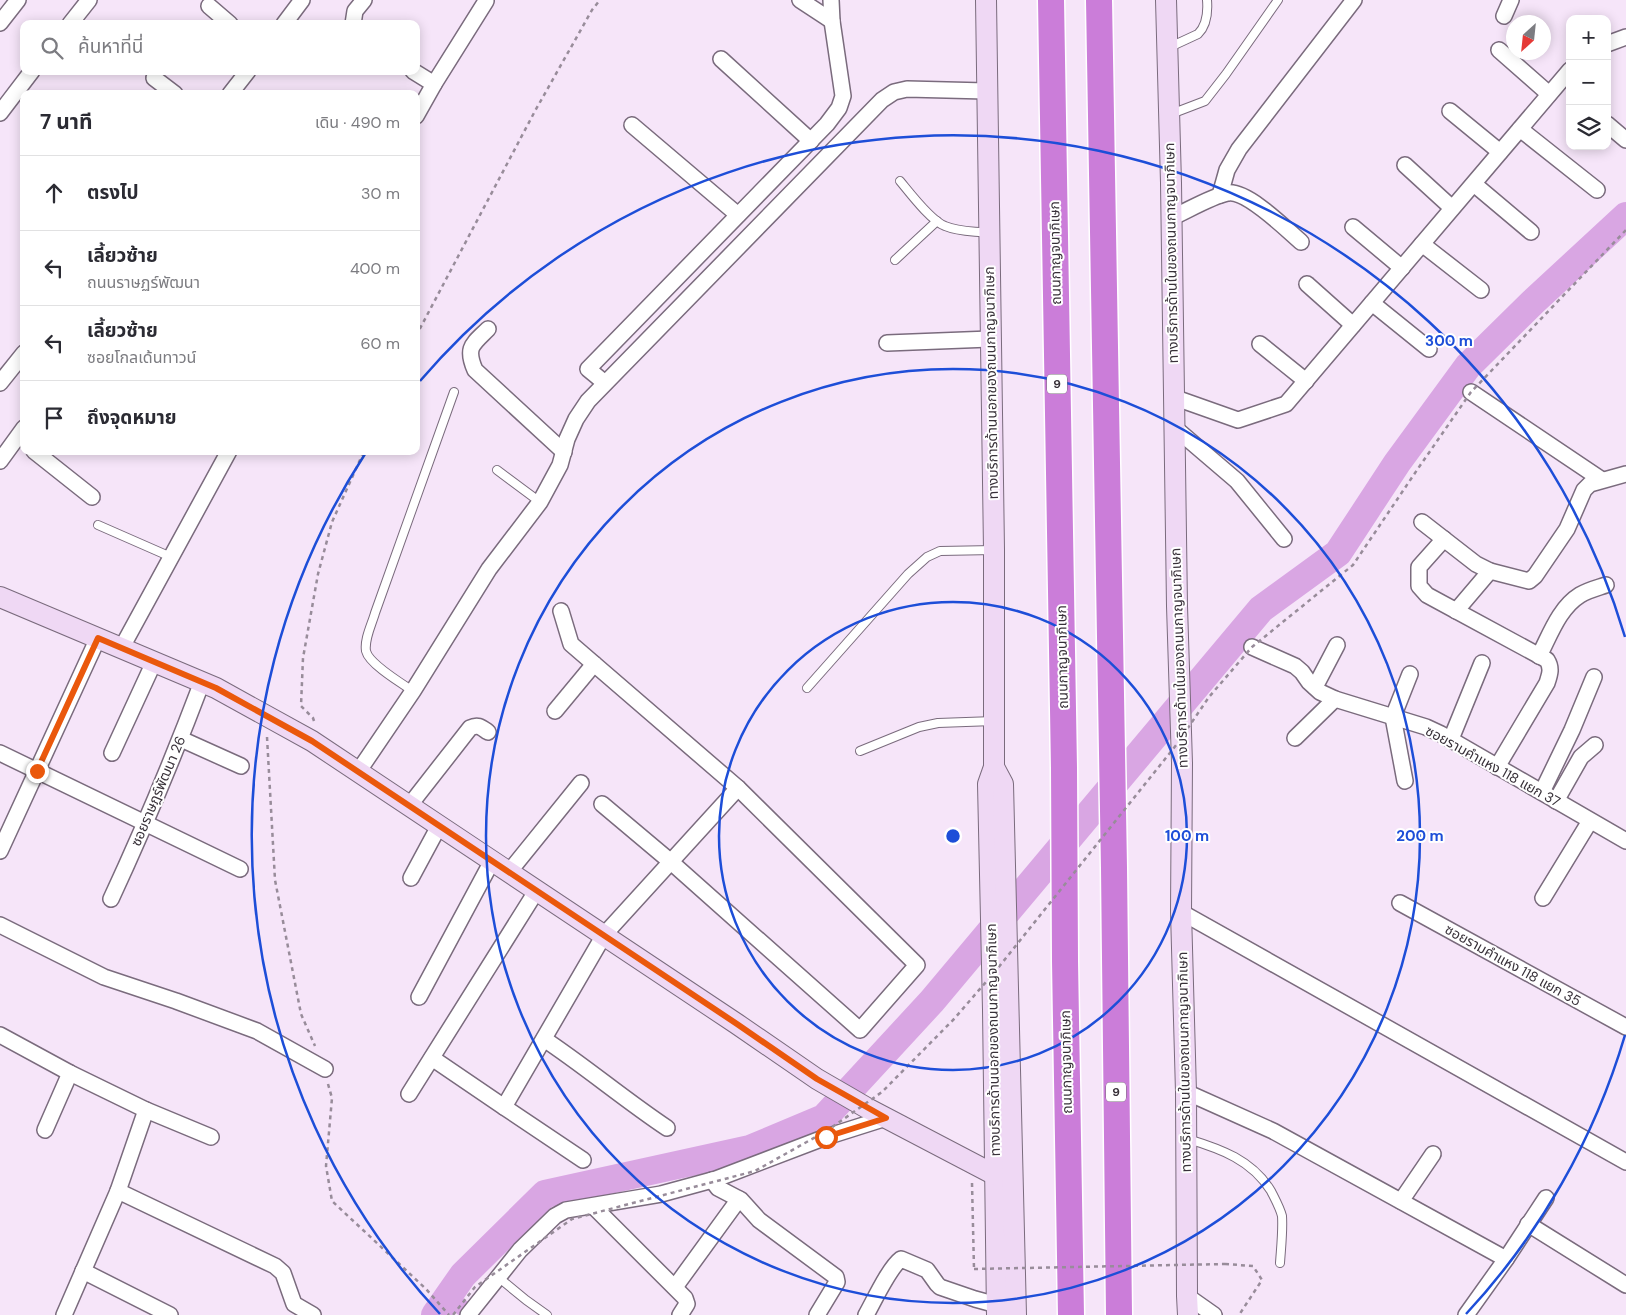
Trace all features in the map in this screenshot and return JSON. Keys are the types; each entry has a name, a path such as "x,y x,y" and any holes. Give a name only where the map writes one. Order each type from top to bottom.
{"highway":[{"name":"ถนนกาญจนาภิเษก","path":"1051,0 1071,1315"},
{"name":"9","path":"1099,0 1114,868 1119,1315"}],"main road":[{"name":"ทางบริการด้านนอกของถนนกาญจนาภิเษก","path":"986,0 994,550 994,767 1003,784 997,840 1001,1011 995,1175 997,1310"},
{"name":"ทางบริการด้านในของถนนกาญจนาภิเษก","path":"1166,0 1172,218 1177,606 1182,763 1181,912 1186,1092 1186,1309"},
{"path":"0,597 202,682 312,741 817,1079 867,1108 995,1175"},
{"path":"1001,1011 1016,1315"}],"street":[{"path":"0,23 18,0"},
{"path":"73,20 88,0"},
{"path":"287,20 302,0"},
{"path":"354,20 355,11 364,0"},
{"path":"800,0 832,21"},
{"path":"605,383 588,369 811,141 839,108 843,96 832,21 831,0"},
{"path":"1220,195 1227,170 1239,148 1354,0"},
{"path":"1504,16 1511,0"},
{"path":"420,109 486,1"},
{"path":"209,6 225,20"},
{"path":"1611,43 1626,37"},
{"path":"1499,50 1559,90"},
{"path":"721,59 811,141"},
{"path":"0,113 29,75"},
{"path":"233,90 245,75"},
{"path":"419,75 434,84"},
{"path":"1173,397 1238,420 1286,404 1500,152 1559,90 1566,77"},
{"path":"154,78 170,90"},
{"path":"358,772 413,691 489,569 540,502 560,465 576,419 588,401 882,100 894,92 907,89 986,91"},
{"path":"1450,111 1500,152"},
{"path":"632,125 738,215"},
{"path":"1611,127 1626,140"},
{"path":"1520,129 1597,190"},
{"path":"1405,165 1452,208"},
{"path":"1474,184 1531,232"},
{"path":"1172,218 1220,195 1230,193 1242,195 1301,242"},
{"path":"1353,227 1402,268"},
{"path":"1422,244 1481,290"},
{"path":"1307,284 1354,325"},
{"path":"1372,303 1429,349"},
{"path":"488,328 472,344 470,359 475,370 564,452"},
{"path":"887,343 990,339"},
{"path":"1260,344 1306,381"},
{"path":"0,383 20,358"},
{"path":"1471,392 1602,480"},
{"path":"1174,428 1237,481 1284,539"},
{"path":"0,461 20,437"},
{"path":"39,455 92,498"},
{"path":"121,648 228,455"},
{"path":"1422,522 1476,564 1490,571 1529,581 1535,576 1567,529 1584,490 1590,484 1626,474"},
{"path":"1444,539 1419,567 1419,586 1427,595 1546,660 1550,666 1547,683 1497,766"},
{"path":"1456,611 1490,571"},
{"path":"1539,656 1562,612 1578,596 1606,585"},
{"path":"561,611 571,644 738,788 918,965 860,1030 671,862 602,804"},
{"path":"0,851 98,638"},
{"path":"1315,688 1336,645"},
{"name":"ซอยรามคำแหง 118 แยก 37","path":"1252,647 1295,666 1315,688 1335,699 1426,727 1451,739 1626,841"},
{"path":"112,754 154,662"},
{"path":"1451,739 1482,663"},
{"path":"555,711 594,664"},
{"path":"1406,781 1393,717 1410,674"},
{"path":"1542,792 1572,730 1594,677"},
{"name":"ซอยราษฎร์พัฒนา 26","path":"111,900 181,739 202,682"},
{"path":"1295,738 1335,699"},
{"path":"409,806 470,728 475,725 488,732"},
{"path":"181,739 241,766"},
{"path":"1556,801 1581,757 1595,746"},
{"path":"0,753 240,869"},
{"path":"509,872 581,783"},
{"path":"504,1107 604,935 738,788"},
{"path":"1543,898 1590,821"},
{"path":"411,878 439,826"},
{"path":"419,997 492,861"},
{"path":"409,1094 536,890"},
{"name":"ซอยรามคำแหง 118 แยก 35","path":"1400,903 1626,1026"},
{"path":"1181,912 1626,1162"},
{"path":"0,925 104,977 257,1031 325,1069"},
{"path":"0,1035 70,1073 146,1110 211,1137"},
{"path":"544,1039 574,1059 631,1104 667,1128"},
{"path":"432,1058 583,1160"},
{"path":"45,1130 70,1073"},
{"path":"1186,1092 1273,1131 1506,1259"},
{"path":"64,1315 118,1190 146,1110"},
{"path":"470,1311 520,1250 555,1216 566,1210 662,1194 714,1180 826,1137 886,1118"},
{"path":"1400,1201 1432,1154"},
{"path":"714,1180 718,1188 746,1204 759,1220 836,1277 837,1282 817,1315"},
{"path":"118,1190 275,1266 283,1273 294,1304 314,1315"},
{"path":"1466,1315 1546,1198"},
{"path":"675,1287 739,1199"},
{"path":"593,1206 685,1298 687,1304 680,1315"},
{"path":"1528,1224 1626,1285"},
{"path":"866,1315 886,1280 901,1259 927,1270 940,1287 975,1299 997,1310"},
{"path":"83,1271 170,1315"},
{"path":"1186,1309 1214,1315"}],"lane":[{"path":"1167,48 1201,31 1208,13 1207,0"},
{"path":"1169,115 1205,101 1278,0"},
{"path":"900,181 943,226 957,230 988,233"},
{"path":"895,260 937,221"},
{"path":"413,691 370,660 366,650 367,640 378,604 454,392"},
{"path":"498,470 540,502"},
{"path":"98,525 171,557"},
{"path":"807,688 908,574 927,557 940,551 994,550"},
{"path":"860,751 919,726 938,723 994,721"},
{"path":"1186,1138 1220,1149 1237,1158 1264,1180 1276,1199 1282,1216 1280,1263"},
{"path":"498,1277 547,1315"}],"path":[{"path":"420,328 535,111 592,10 600,0"},
{"path":"267,734 274,880 302,1014 325,1069 332,1098 326,1166 332,1201 451,1315 475,1287 572,1219 755,1171 828,1130 882,1092 954,1019 998,968 1177,744 1208,697 1252,647 1353,565 1471,392 1626,230"},
{"path":"313,718 302,706 303,658 318,574 332,522 362,455"},
{"path":"972,1162 974,1269 1225,1264 1253,1266 1262,1280 1239,1315"}],"waterway":[{"path":"435,1315 463,1275 545,1194 750,1149 824,1118 932,1001 1261,609 1338,553 1397,463 1468,366 1533,302 1626,216"},
{"path":"448,1296 471,1315"}],"route":[{"path":"37,771 98,638 216,688 312,741 817,1079 886,1118 826,1137"}]}
